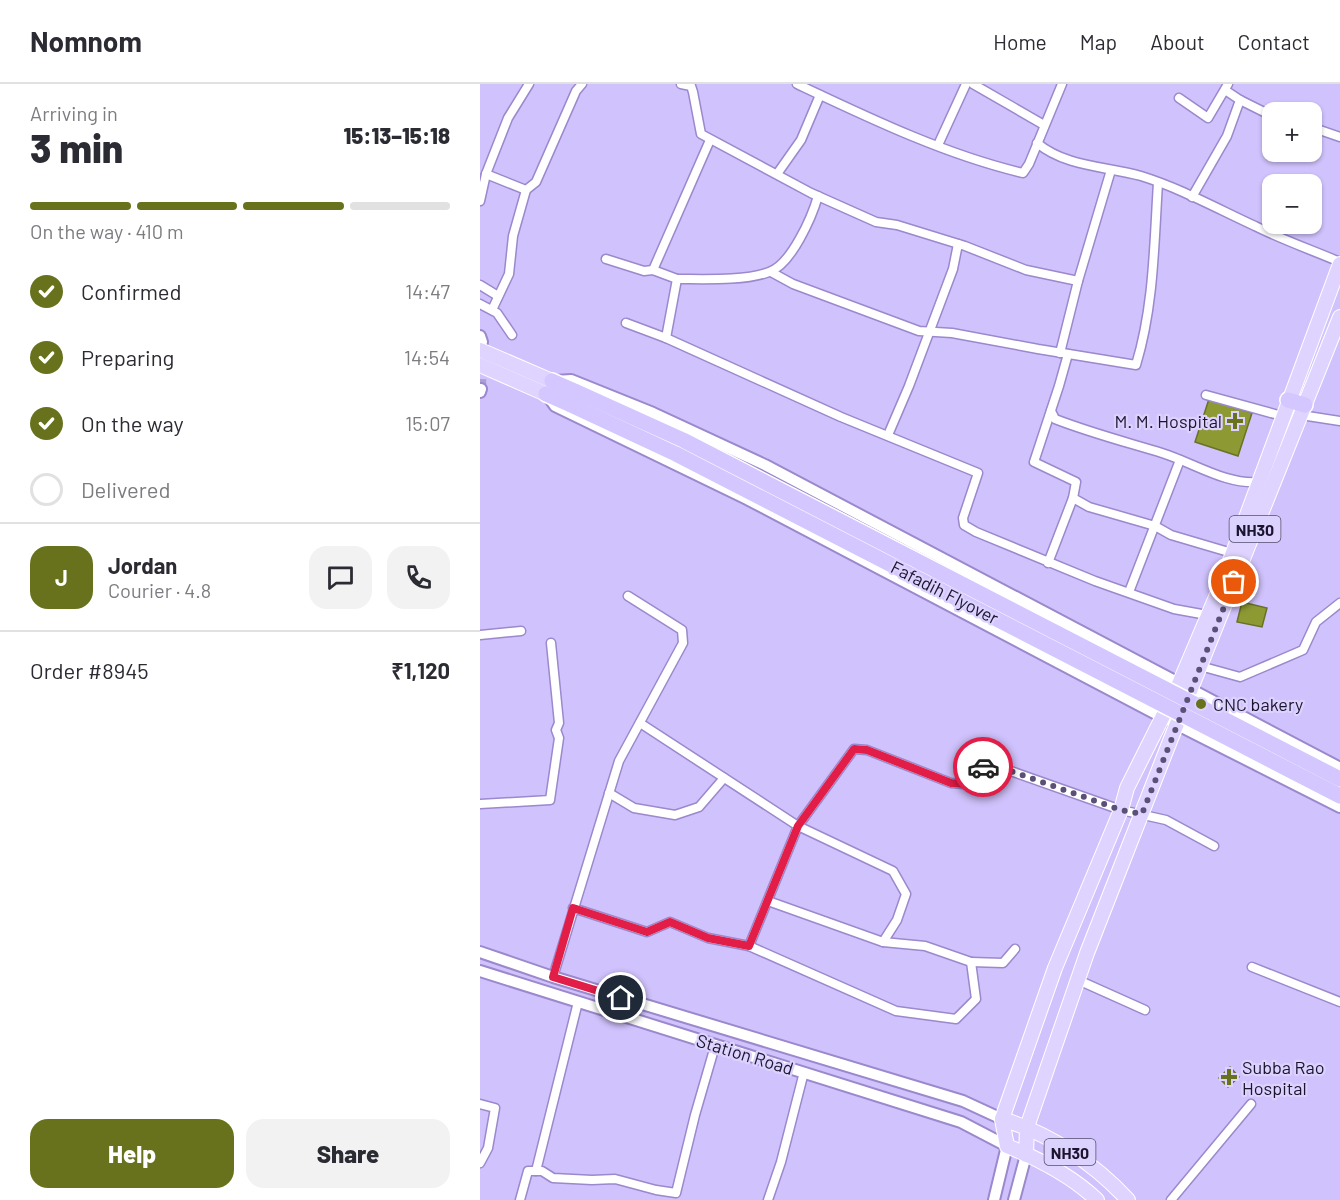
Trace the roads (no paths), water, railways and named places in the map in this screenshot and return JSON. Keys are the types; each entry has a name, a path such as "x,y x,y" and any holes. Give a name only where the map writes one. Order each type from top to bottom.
{"highway":[{"name":"Fafadih Flyover","path":"549,388 683,440 1340,779"},
{"name":"Fafadih Flyover","path":"574,398 676,454 1340,796"},
{"path":"1288,400 1303,410"}],"main road":[{"name":"NH30","path":"1027,1127 1078,980 1177,724 1185,687 1207,615 1221,585 1340,263"},
{"name":"NH30","path":"1097,1200 1065,1175 1006,1146 1002,1119 1055,968 1121,810 1127,788 1162,717 1200,666 1340,317"},
{"path":"481,343 549,388"},
{"path":"480,365 549,388"},
{"name":"NH30","path":"1002,1119 1027,1127 1092,1166 1128,1200"},
{"path":"1026,1155 1027,1127"}],"street":[{"path":"480,201 486,174 508,118 529,84"},
{"path":"492,310 509,274 513,236 526,190 536,182 576,91 582,84"},
{"path":"681,84 691,86 702,134 818,196 876,222 897,225 958,244 1026,270 1078,281"},
{"path":"797,84 938,145 997,167 1023,173 1029,164 1062,84"},
{"path":"938,145 966,84"},
{"path":"973,84 1044,124"},
{"path":"1179,98 1208,118 1226,87 1240,100 1262,111"},
{"path":"777,174 801,140 820,95"},
{"path":"1192,197 1227,136 1240,100"},
{"path":"1322,131 1340,137"},
{"path":"653,270 710,140"},
{"path":"1036,143 1050,153 1077,163 1158,183 1340,263"},
{"path":"1048,563 1073,498 1076,482 1034,462 1050,411 1078,281 1111,170"},
{"path":"486,174 526,190"},
{"path":"771,272 793,284 919,331 952,333 1136,364 1143,340 1155,258 1158,183"},
{"path":"606,259 644,271 653,270 677,279 739,278 771,272 788,257 815,208 818,196"},
{"path":"888,435 953,269 958,244"},
{"path":"666,338 677,279"},
{"path":"480,285 498,296"},
{"path":"480,304 497,313 512,335"},
{"path":"626,323 666,338 841,417 978,473 963,518 964,525 1048,563 1174,609 1207,615"},
{"path":"1340,768 765,465 643,409 571,380 549,388 555,406 747,500 1162,717 1340,807"},
{"path":"1206,395 1282,416"},
{"path":"1303,410 1340,421"},
{"path":"1050,411 1055,419 1076,427 1180,460 1243,484 1259,482"},
{"path":"1129,592 1180,460"},
{"path":"1073,498 1089,507 1155,526 1171,536 1232,553"},
{"path":"553,977 619,761 683,643 682,630 628,596"},
{"path":"1200,666 1240,677 1303,650 1316,622 1340,603"},
{"path":"480,634 520,631"},
{"path":"480,804 550,800 559,738 556,730 560,723 551,643"},
{"path":"640,723 798,826 893,871 906,894 897,920 883,942"},
{"path":"749,946 798,826 854,749 867,750 951,783 964,784 988,763 1121,810 1166,820 1214,846"},
{"path":"609,793 634,808 675,815 699,807 724,778"},
{"path":"768,901 883,942 925,946 971,962 1003,963 1015,949"},
{"path":"573,908 647,932 670,922 708,938 749,946 896,1011 956,1019 976,999 971,962"},
{"name":"Station Road","path":"480,952 553,977 963,1101 1002,1119"},
{"path":"1252,967 1340,1002"},
{"name":"Station Road","path":"480,971 962,1122 1006,1146"},
{"path":"1078,980 1145,1010"},
{"path":"536,1171 578,1002"},
{"path":"520,1200 528,1172 536,1171 542,1171 553,1178 615,1179 676,1193 695,1115 716,1046"},
{"path":"768,1200 782,1162 804,1072"},
{"path":"480,1104 495,1108 488,1148 480,1163"},
{"path":"1171,1200 1251,1104"},
{"path":"993,1200 1006,1146"},
{"path":"1014,1200 1026,1155"}],"tunnel":[{"path":"481,389 482,359"}],"place":[{"name":"M. M. Hospital","path":"1235,421"},
{"name":"CNC bakery","path":"1201,704"},
{"name":"Subba Rao Hospital","path":"1229,1077"}]}
